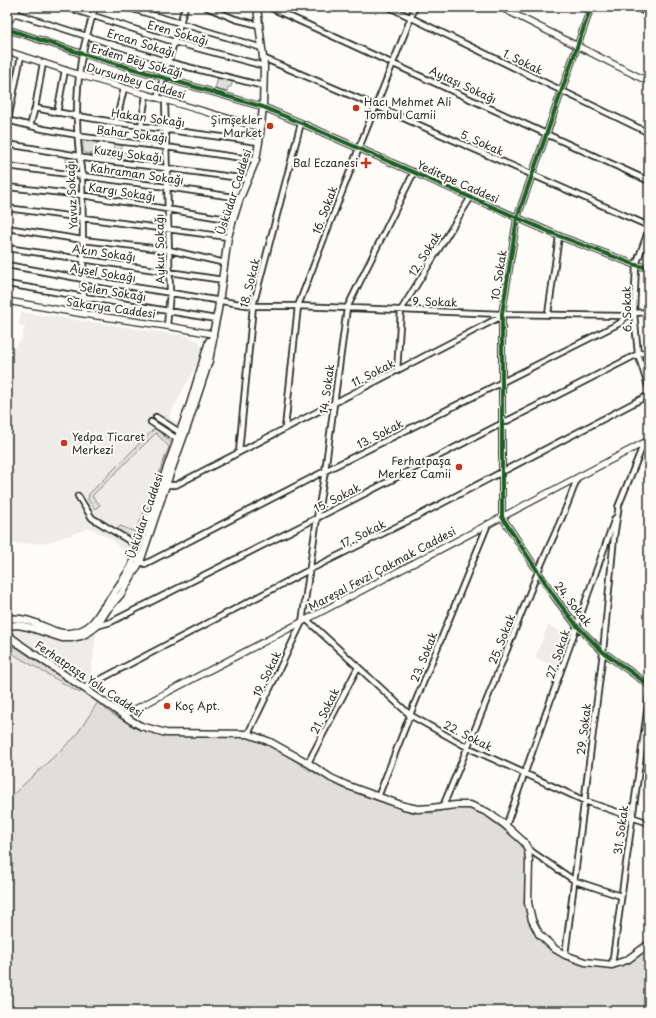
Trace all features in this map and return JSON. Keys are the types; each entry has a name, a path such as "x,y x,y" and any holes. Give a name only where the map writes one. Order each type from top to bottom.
{"main road":[{"name":"Üsküdar Caddesi","path":"7,619 28,620 60,633 78,631 86,628 94,622 131,567 138,546 166,485 208,345 213,334 220,301 228,237 240,198 256,160 263,107 264,66 257,7"},
{"name":"Üsküdar Caddesi","path":"7,626 18,625 28,627 53,636 67,638 81,636 97,626 107,610 121,594 140,562 152,518 180,440"},
{"path":"7,635 18,643"},
{"path":"7,639 18,643"},
{"name":"Ferhatpaşa Yolu Caddesi","path":"18,643 124,716 141,726 166,733 248,734 268,741 308,763 331,778 346,785 404,806 418,809 456,804 470,805 487,812 506,826 524,842 528,849"},
{"path":"528,849 528,903 532,920 539,934 555,949 585,962 612,965 627,960 649,944"}],"street":[{"name":"Eren Sokağı","path":"66,7 174,42 264,66"},
{"name":"Yavuz Sokağı","path":"84,314 82,176 78,135 78,88 83,54 95,7"},
{"path":"126,7 262,48"},
{"path":"157,98 185,7"},
{"path":"206,7 235,19 259,25"},
{"name":"Aytaşı Sokağı","path":"269,7 649,181"},
{"name":"1. Sokak","path":"389,7 649,133"},
{"name":"16. Sokak","path":"285,428 298,306 415,7"},
{"path":"500,7 649,82"},
{"name":"10. Sokak","path":"502,517 502,315 517,218 591,7"},
{"path":"635,7 649,14"},
{"path":"7,24 16,9"},
{"name":"Ercan Sokağı","path":"16,9 88,36 168,62 263,86"},
{"name":"Erdem Bey Sokağı","path":"7,29 83,54 263,107"},
{"name":"Dursunbey Caddesi","path":"7,51 80,75 261,128"},
{"path":"7,120 21,56"},
{"name":"5. Sokak","path":"263,58 376,106 649,227"},
{"path":"30,126 35,108 43,63"},
{"path":"58,113 65,70"},
{"path":"116,123 124,88"},
{"path":"141,126 146,95"},
{"name":"Aykut Sokağı","path":"165,100 170,292 167,326"},
{"name":"Yeditepe Caddesi","path":"263,107 558,236 636,265 649,268"},
{"name":"Hakan Sokağı","path":"35,108 116,123 259,142"},
{"name":"Bahar Sokağı","path":"7,120 83,137 256,160"},
{"name":"18. Sokak","path":"239,452 253,306 301,123"},
{"name":"Kuzey Sokağı","path":"7,144 79,156 83,158 247,180"},
{"name":"Kahraman Sokağı","path":"7,166 240,198"},
{"name":"14. Sokak","path":"304,620 309,570 325,471 347,308 414,172"},
{"name":"Kargı Sokağı","path":"7,188 82,195 233,220"},
{"name":"12. Sokak","path":"397,371 401,310 471,198"},
{"path":"7,208 228,237"},
{"name":"6. Sokak","path":"649,227 636,265 634,314 638,354 649,388"},
{"path":"7,228 83,240 168,250 225,263"},
{"path":"548,314 558,236"},
{"name":"Akın Sokağı","path":"7,248 222,280"},
{"name":"Aysel Sokağı","path":"7,265 220,301"},
{"name":"Selen Sokağı","path":"7,284 216,318"},
{"name":"Sakarya Caddesi","path":"7,301 213,334"},
{"name":"9. Sokak","path":"220,301 253,306 298,306 502,315 548,314 626,316 649,312"},
{"path":"7,306 29,305"},
{"name":"11. Sokak","path":"166,485 176,485 502,315"},
{"name":"13. Sokak","path":"140,562 144,564 325,471 620,323 626,316"},
{"name":"15. Sokak","path":"97,626 110,622 317,518 638,354 649,351"},
{"name":"17. Sokak","path":"84,688 309,570 412,520 649,395"},
{"path":"156,417 182,433"},
{"path":"151,422 180,440"},
{"name":"Mareşal Fevzi Çakmak Caddesi","path":"124,716 304,620 646,442"},
{"name":"27. Sokak","path":"506,826 619,505 646,442"},
{"name":"25. Sokak","path":"443,806 468,748 577,478"},
{"path":"78,496 92,518 138,546"},
{"name":"29. Sokak","path":"566,955 603,652 614,537 619,505"},
{"name":"24. Sokak","path":"502,517 556,599 577,626 603,652 649,685"},
{"name":"23. Sokak","path":"378,797 488,524"},
{"path":"134,558 140,562"},
{"name":"22. Sokak","path":"304,620 410,715 468,748 585,801 649,823"},
{"name":"19. Sokak","path":"248,734 304,620"},
{"name":"21. Sokak","path":"308,763 358,667"},
{"name":"31. Sokak","path":"612,965 649,697"},
{"path":"528,849 575,881 621,896"}],"shaded area":[{"path":"218,77 233,80 231,87 228,87 227,92 215,89"},
{"path":"83,139 97,140 94,154 85,153 83,151"},
{"path":"113,144 122,145 122,152 140,154 140,161 105,156 105,152 114,152"},
{"path":"67,155 77,157 78,172 65,170"},
{"name":"Yedpa Ticaret Merkezi","path":"21,312 187,336 200,342 202,354 169,417 179,425 136,535 128,563 123,551 110,538 89,528 47,543 7,544 7,355 22,339 25,326 19,325"},
{"path":"155,428 173,444 139,540 132,539 118,529 120,526 136,532 169,447 156,433 92,496 100,505 95,509 88,500 89,494"},
{"path":"548,626 571,635 559,668 535,658"},
{"path":"18,628 29,630 59,641 69,642 79,640 89,635 97,628 89,686 9,635 8,631 10,629"},
{"path":"7,645 17,648 81,691 80,693 11,653 7,653"},
{"path":"7,653 11,653 80,693 81,691 98,702 75,737 7,800"},
{"path":"98,702 109,712 139,730 165,735 248,738 270,745 329,781 356,793 410,812 433,813 448,809 470,807 485,815 514,838 521,845 525,853 524,903 534,933 552,952 569,960 612,969 631,961 649,948 649,1011 7,1011 7,800 75,737"}],"cycle path":[{"path":"591,7 517,218 502,314 502,517 556,599 577,626 603,652 649,685"},
{"path":"7,29 83,54 263,107 559,236 636,265 649,268"}],"place":[{"name":"Hacı Mehmet Ali Tombul Camii","path":"356,108"},
{"name":"Şimşekler Market","path":"270,126"},
{"name":"Bal Eczanesi","path":"366,163"},
{"name":"Yedpa Ticaret Merkezi","path":"64,443"},
{"name":"Ferhatpaşa Merkez Camii","path":"459,467"},
{"name":"Koç Apt.","path":"167,706"}]}
